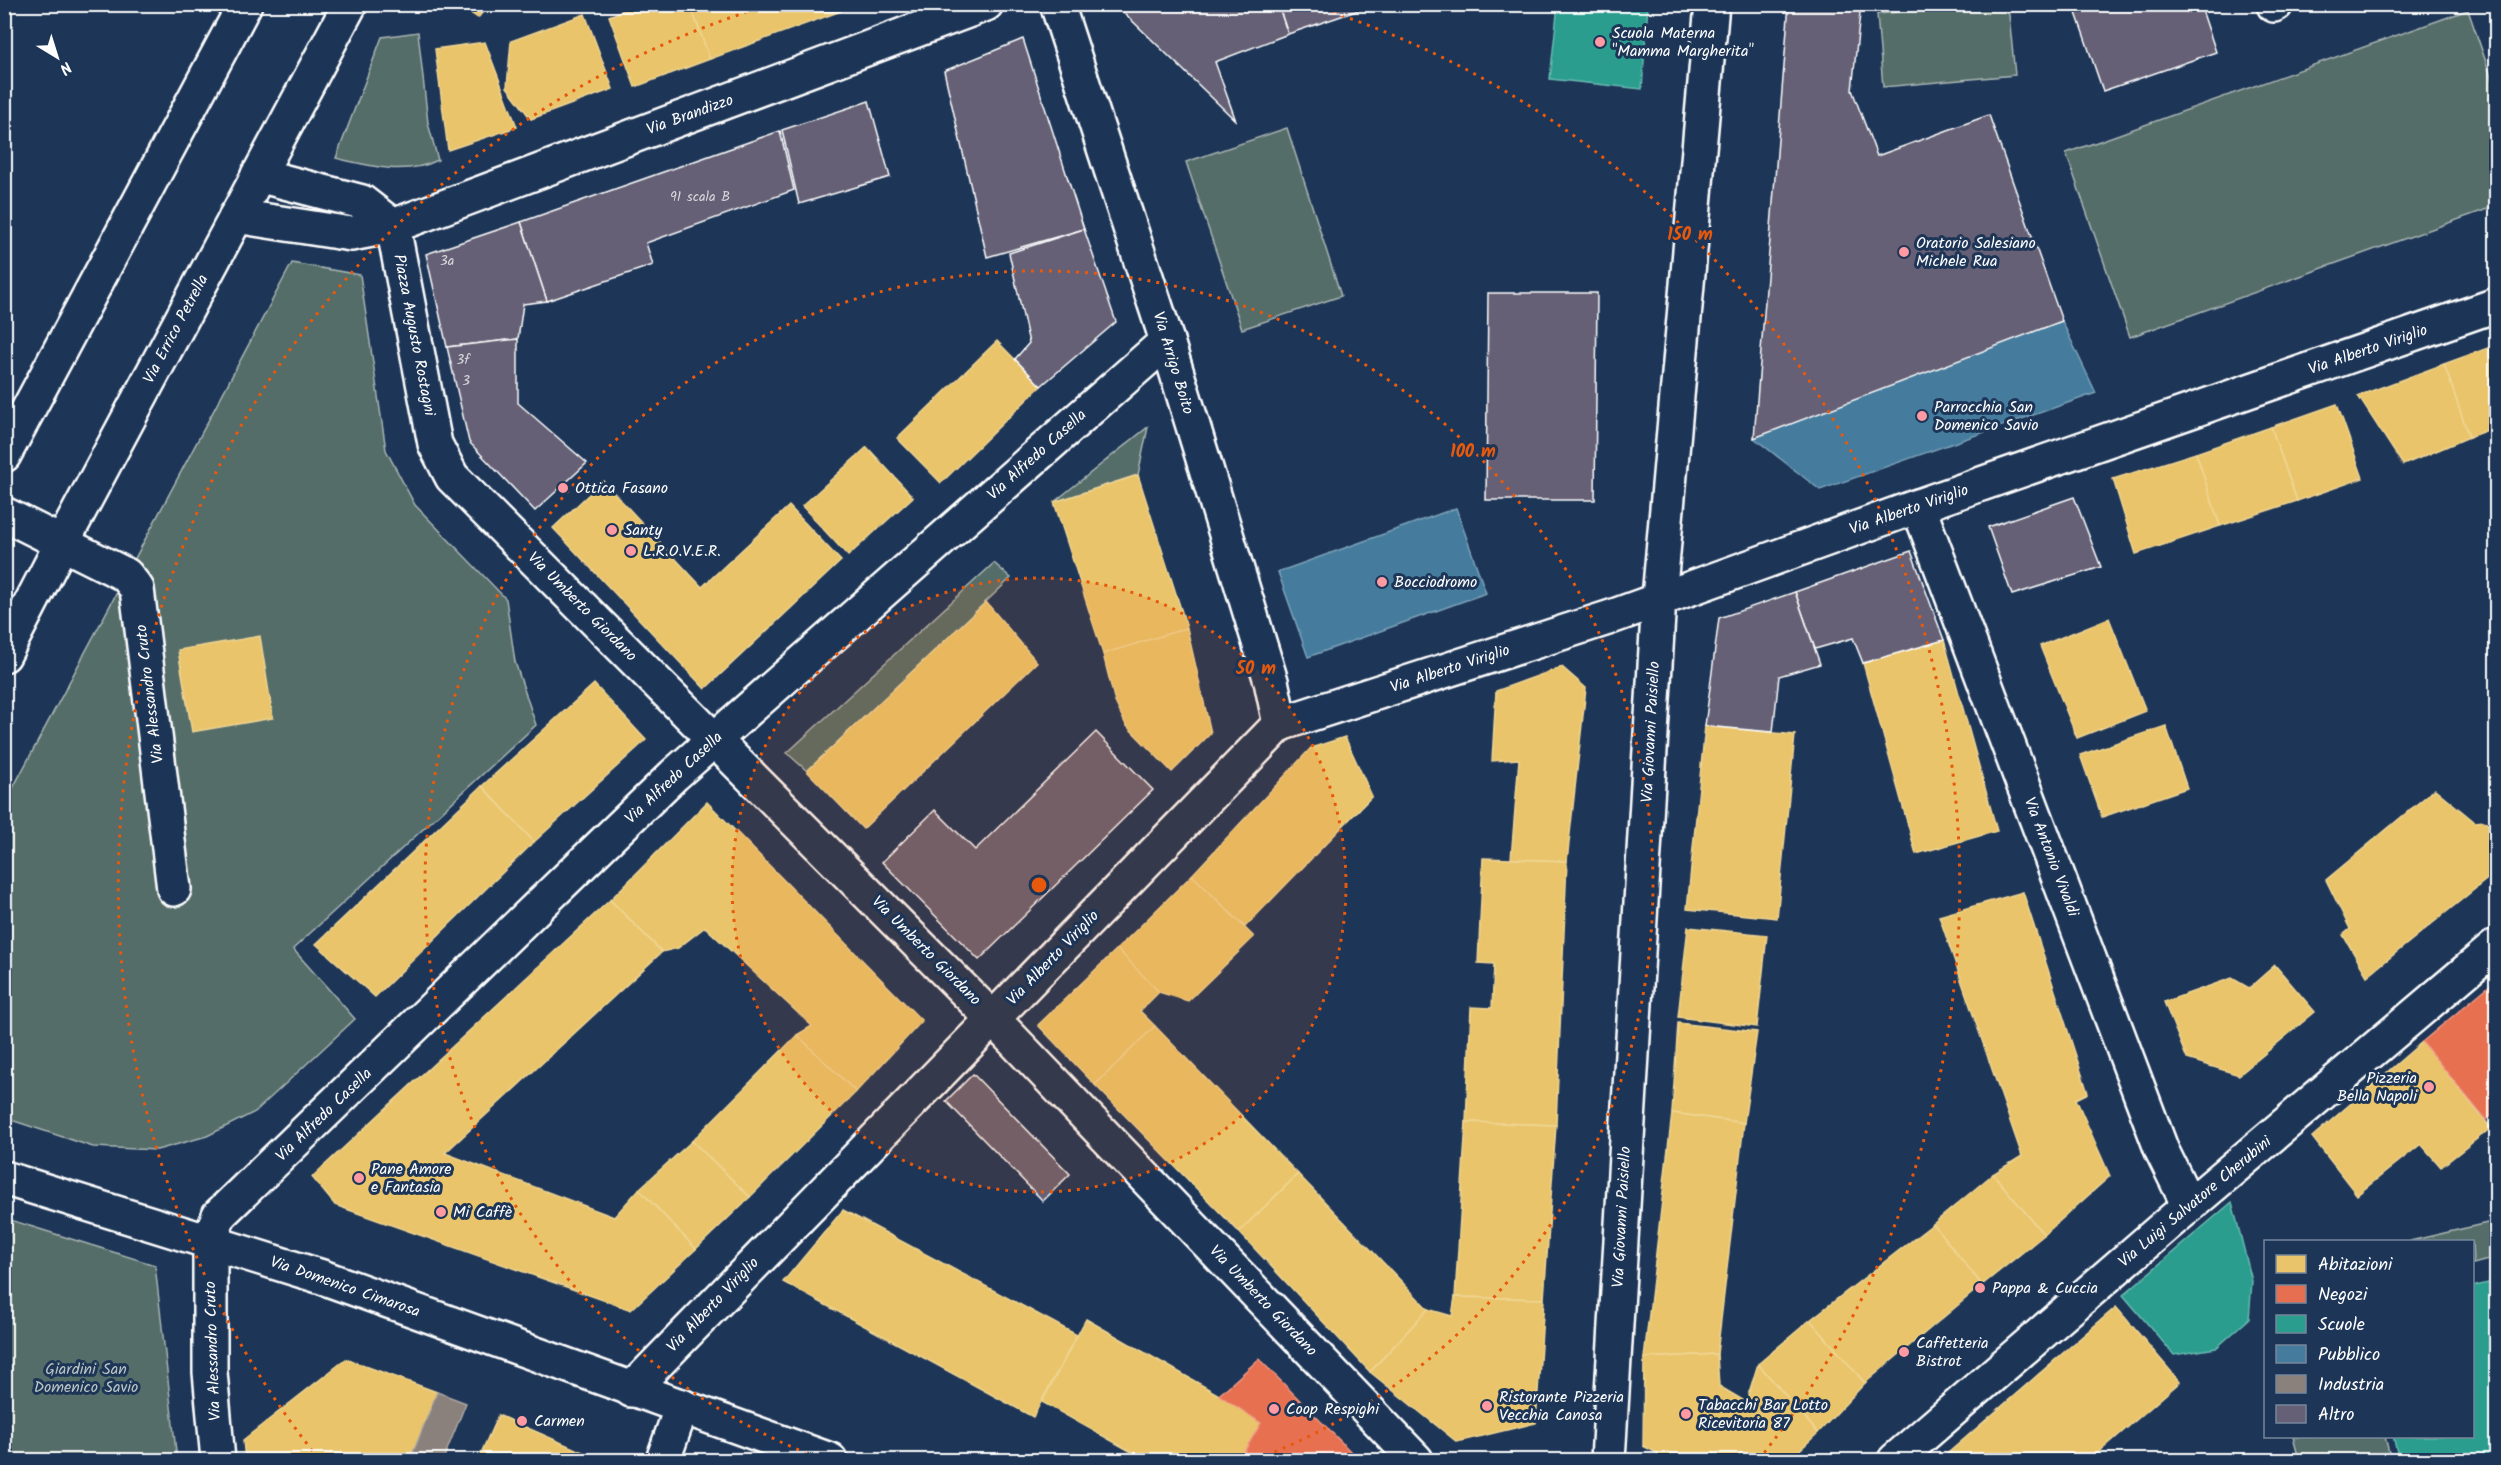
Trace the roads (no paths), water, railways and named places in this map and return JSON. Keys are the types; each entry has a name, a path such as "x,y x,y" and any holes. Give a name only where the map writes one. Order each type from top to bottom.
{"street":[{"path":"4,455 245,4"},
{"name":"Via Errico Petrella","path":"4,655 350,4"},
{"name":"Via Brandizzo","path":"393,226 986,4"},
{"name":"Via Arrigo Boito","path":"1057,4 1167,341 1271,681 1280,724"},
{"name":"Via Giovanni Paisiello","path":"1608,1461 1659,598 1712,4"},
{"path":"258,175 362,202 393,226"},
{"path":"236,216 351,234 393,226"},
{"name":"Piazza Augusto Rostagni","path":"393,226 435,444"},
{"name":"Via Alberto Viriglio","path":"631,1390 1280,724 1611,617 1918,506 2496,305"},
{"name":"Via Alfredo Casella","path":"210,1241 219,1215 674,776 1167,341"},
{"name":"Via Umberto Giordano","path":"435,444 452,477 993,1019 1416,1461"},
{"name":"Via Antonio Vivaldi","path":"1918,506 2162,1151 2189,1206"},
{"name":"Via Alessandro Cruto","path":"4,513 126,575 137,589 174,889"},
{"name":"Via Luigi Salvatore Cherubini","path":"1895,1461 2189,1206 2496,946"},
{"name":"Via Domenico Cimarosa","path":"4,1178 322,1277 830,1461"},
{"name":"Via Alessandro Cruto","path":"210,1241 210,1372 218,1461"},
{"path":"663,1461 682,1406"}],"place":[{"name":"Scuola Materna \"Mamma Margherita\"","path":"1600,42"},
{"name":"Oratorio Salesiano Michele Rua","path":"1904,252"},
{"name":"Parrocchia San Domenico Savio","path":"1922,416"},
{"name":"Ottica Fasano","path":"563,488"},
{"name":"Santy","path":"612,530"},
{"name":"L.R.O.V.E.R.","path":"631,551"},
{"name":"Bocciodromo","path":"1382,582"},
{"name":"Pizzeria Bella Napoli","path":"2429,1087"},
{"name":"Pane Amore e Fantasia","path":"359,1178"},
{"name":"Mi Caffè","path":"441,1212"},
{"name":"Pappa & Cuccia","path":"1980,1288"},
{"name":"Caffetteria Bistrot","path":"1904,1352"},
{"name":"Ristorante Pizzeria Vecchia Canosa","path":"1487,1406"},
{"name":"Coop Respighi","path":"1274,1409"},
{"name":"Tabacchi Bar Lotto Ricevitoria 87","path":"1686,1414"},
{"name":"Carmen","path":"522,1421"}],"park label":[{"name":"Giardini San Domenico Savio","path":"86,1378"}]}
